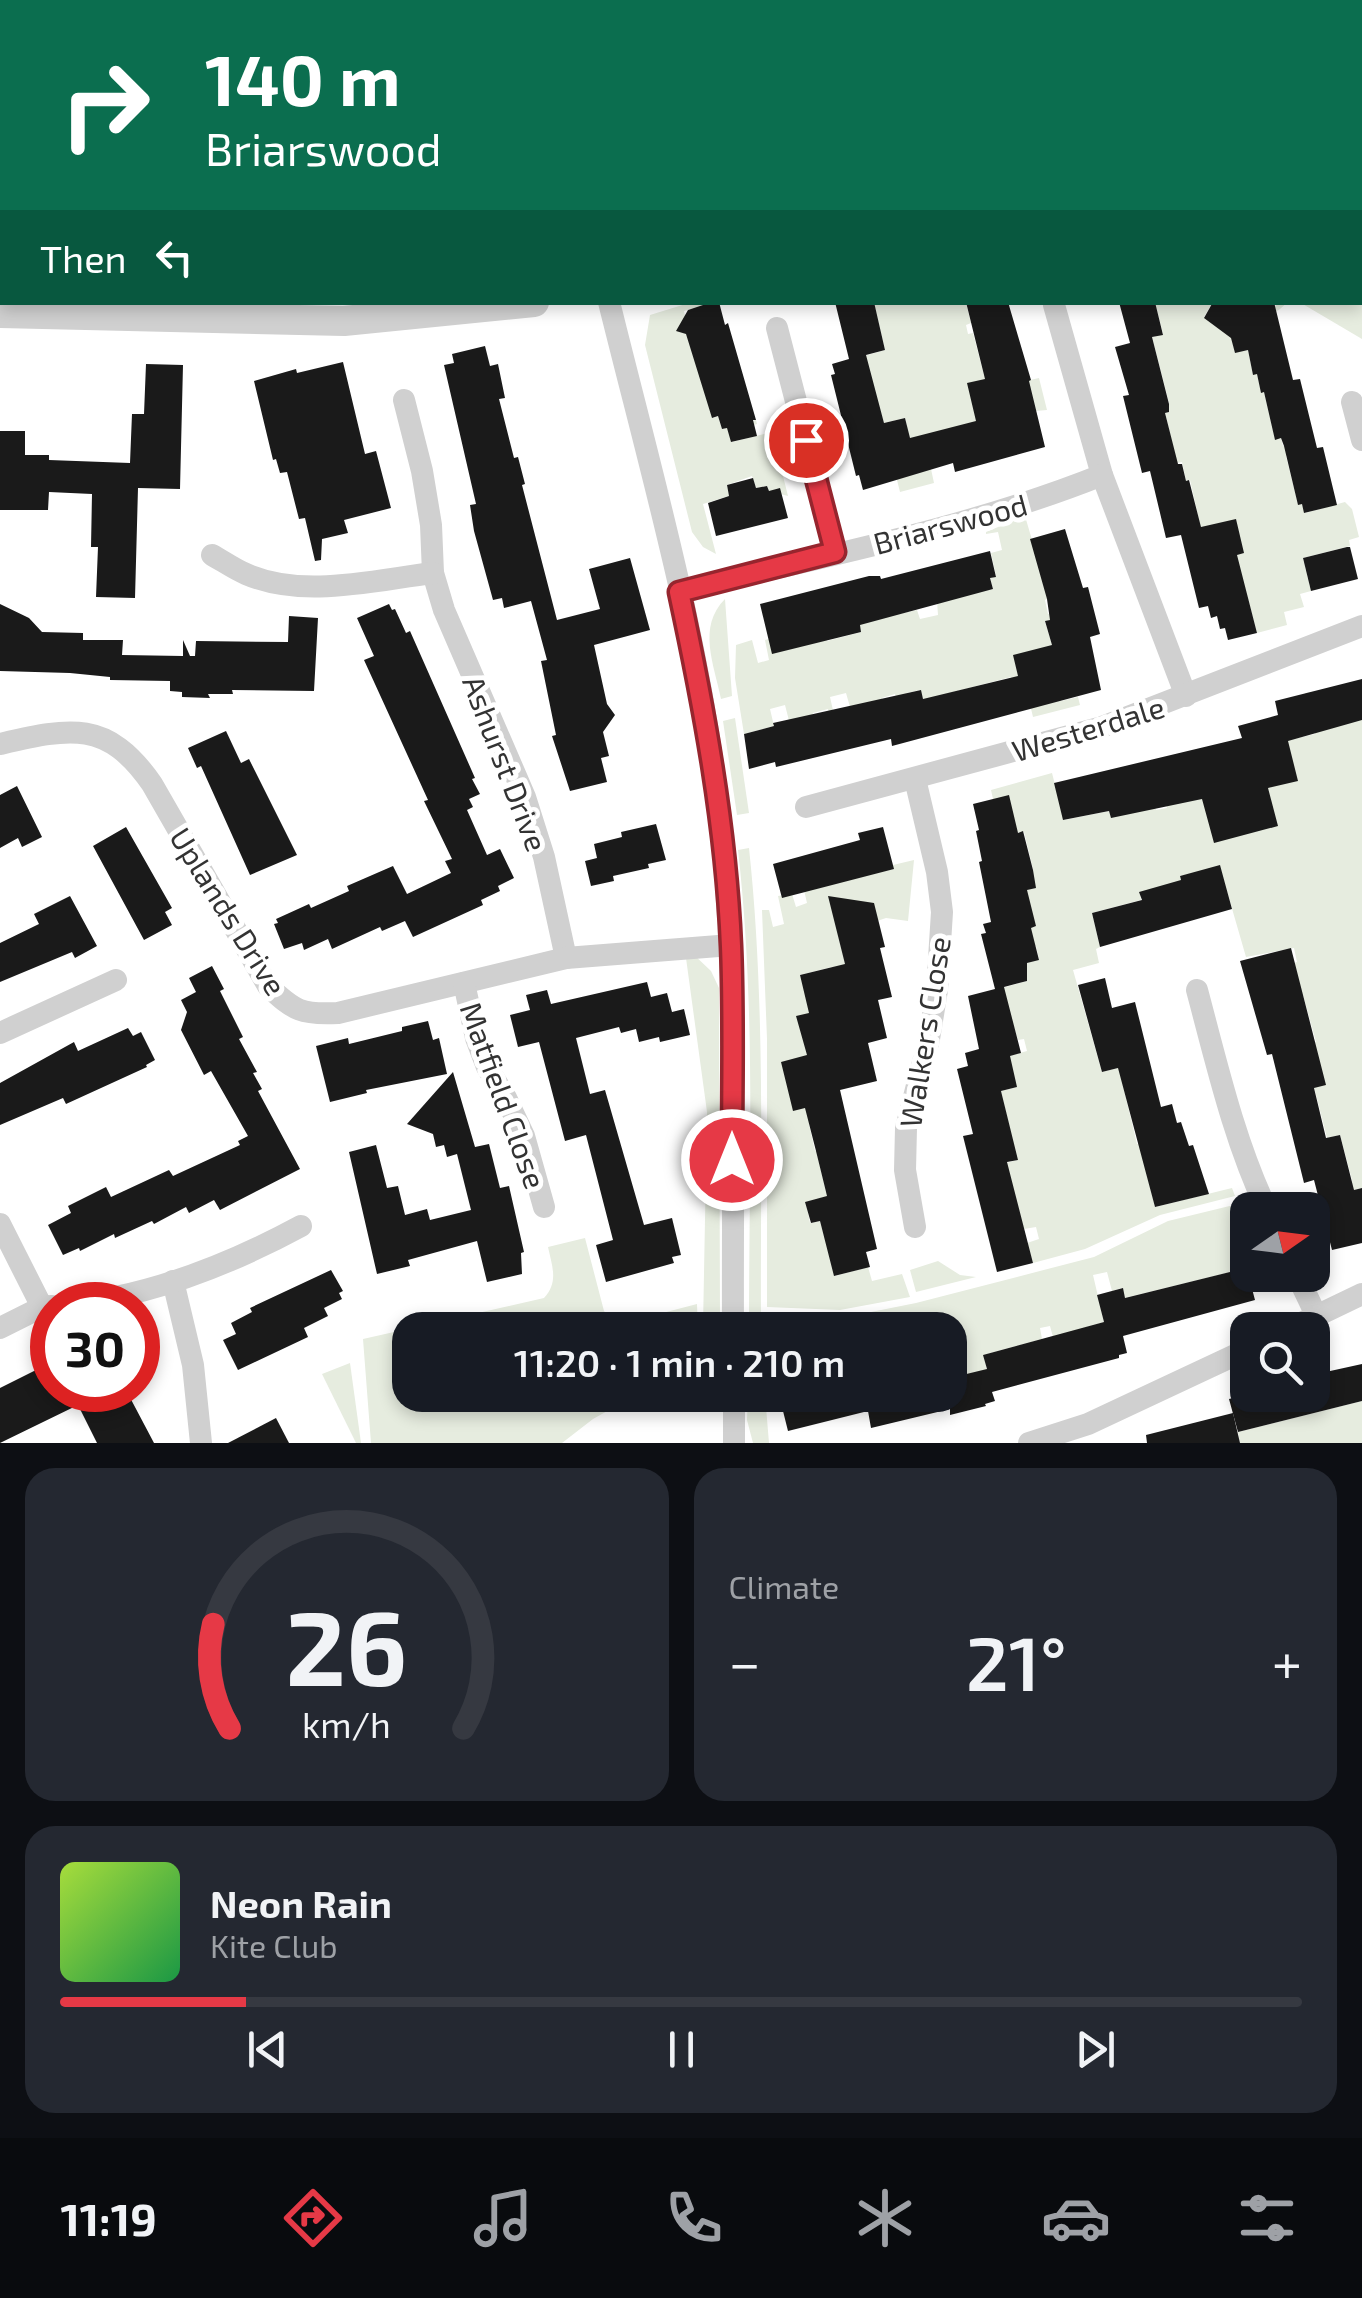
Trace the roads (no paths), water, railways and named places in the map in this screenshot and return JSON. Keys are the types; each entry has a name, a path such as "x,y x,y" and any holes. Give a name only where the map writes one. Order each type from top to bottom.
{"street":[{"path":"0,313 344,322 506,305"},
{"path":"610,305 679,592 704,714 721,826 731,945 733,1312"},
{"path":"1054,305 1102,475 1186,696"},
{"path":"777,328 835,552"},
{"name":"Ashurst Drive","path":"404,400 422,471 431,525 433,573 444,610 524,797 544,856 566,958"},
{"path":"1352,402 1362,440"},
{"name":"Briarswood","path":"679,592 1050,496 1102,475"},
{"path":"212,554 248,575 285,584 321,586 433,573"},
{"name":"Westerdale","path":"806,808 1102,727 1362,626"},
{"name":"Uplands Drive","path":"0,744 75,731 95,735 132,755 268,986 288,1006 308,1014 338,1013 566,958 731,945"},
{"name":"Walkers Close","path":"915,779 937,872 942,912 942,949 932,1023 906,1128 904,1170 915,1226"},
{"path":"0,1033 116,980"},
{"name":"Matfield Close","path":"464,983 476,1038 524,1136 544,1207"},
{"path":"1197,990 1233,1126 1259,1192"},
{"path":"0,1224 37,1282"},
{"path":"160,1284 217,1268 300,1226"},
{"path":"173,1281 193,1365 202,1443"},
{"path":"1323,1312 1362,1294"},
{"path":"0,1328 30,1315"},
{"path":"1029,1443 1088,1424 1230,1357"},
{"path":"734,1412 734,1443"}]}
